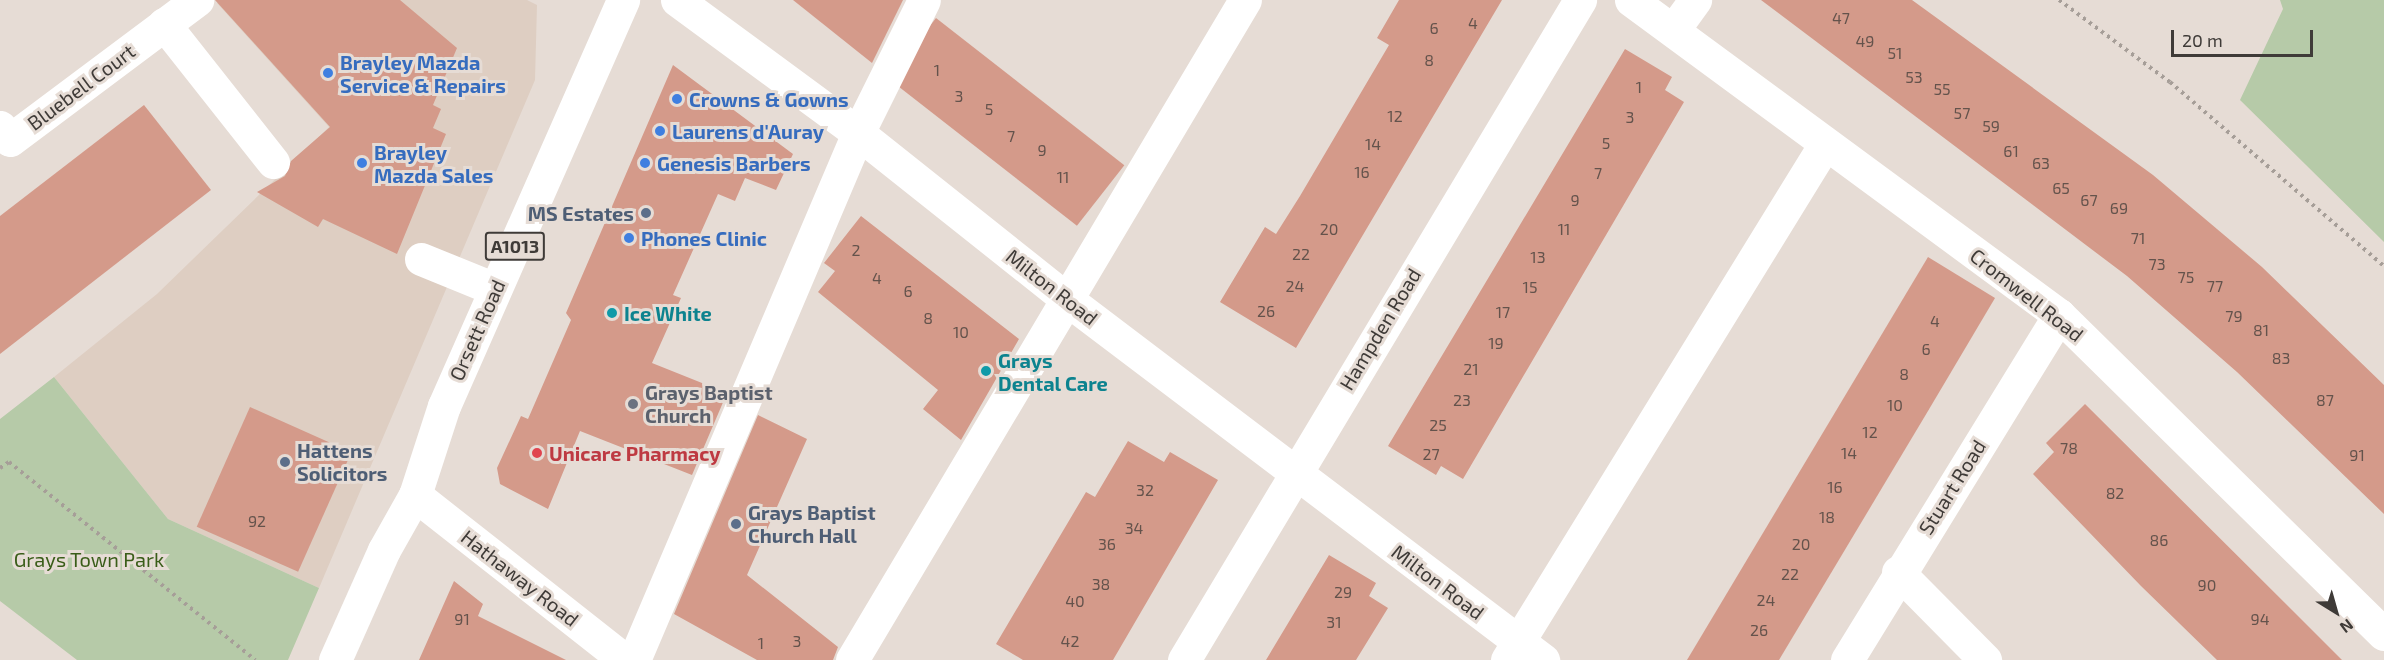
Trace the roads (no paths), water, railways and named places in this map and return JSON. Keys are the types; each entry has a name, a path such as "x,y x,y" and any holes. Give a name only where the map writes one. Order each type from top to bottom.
{"street":[{"name":"Bluebell Court","path":"0,127 10,140 197,0"},
{"name":"Orsett Road","path":"335,660 384,550 415,495 444,406 622,0"},
{"name":"Milton Road","path":"677,0 858,133 1069,301 1293,472 1523,654"},
{"path":"634,660 858,133 924,0"},
{"path":"852,660 1069,301 1245,0"},
{"name":"Hampden Road","path":"1184,660 1293,472 1580,0"},
{"path":"1674,29 1695,0"},
{"name":"Cromwell Road","path":"1639,2 1825,144 2059,315 2384,634"},
{"path":"164,24 273,162"},
{"path":"1523,654 1825,144"},
{"path":"421,258 495,289"},
{"name":"Stuart Road","path":"1847,660 1898,572 2059,315"},
{"name":"Hathaway Road","path":"415,495 626,660"},
{"path":"1898,572 1985,660"}],"place":[{"name":"Brayley Mazda Service & Repairs","path":"328,73"},
{"name":"Crowns & Gowns","path":"677,99"},
{"name":"Laurens d'Auray","path":"660,131"},
{"name":"Brayley Mazda Sales","path":"362,163"},
{"name":"Genesis Barbers","path":"645,163"},
{"name":"MS Estates","path":"646,213"},
{"name":"Phones Clinic","path":"629,238"},
{"name":"Ice White","path":"612,313"},
{"name":"Grays Dental Care","path":"986,371"},
{"name":"Grays Baptist Church","path":"633,404"},
{"name":"Unicare Pharmacy","path":"537,453"},
{"name":"Hattens Solicitors","path":"285,462"},
{"name":"Grays Baptist Church Hall","path":"736,524"}],"park label":[{"name":"Grays Town Park","path":"89,559"}]}
